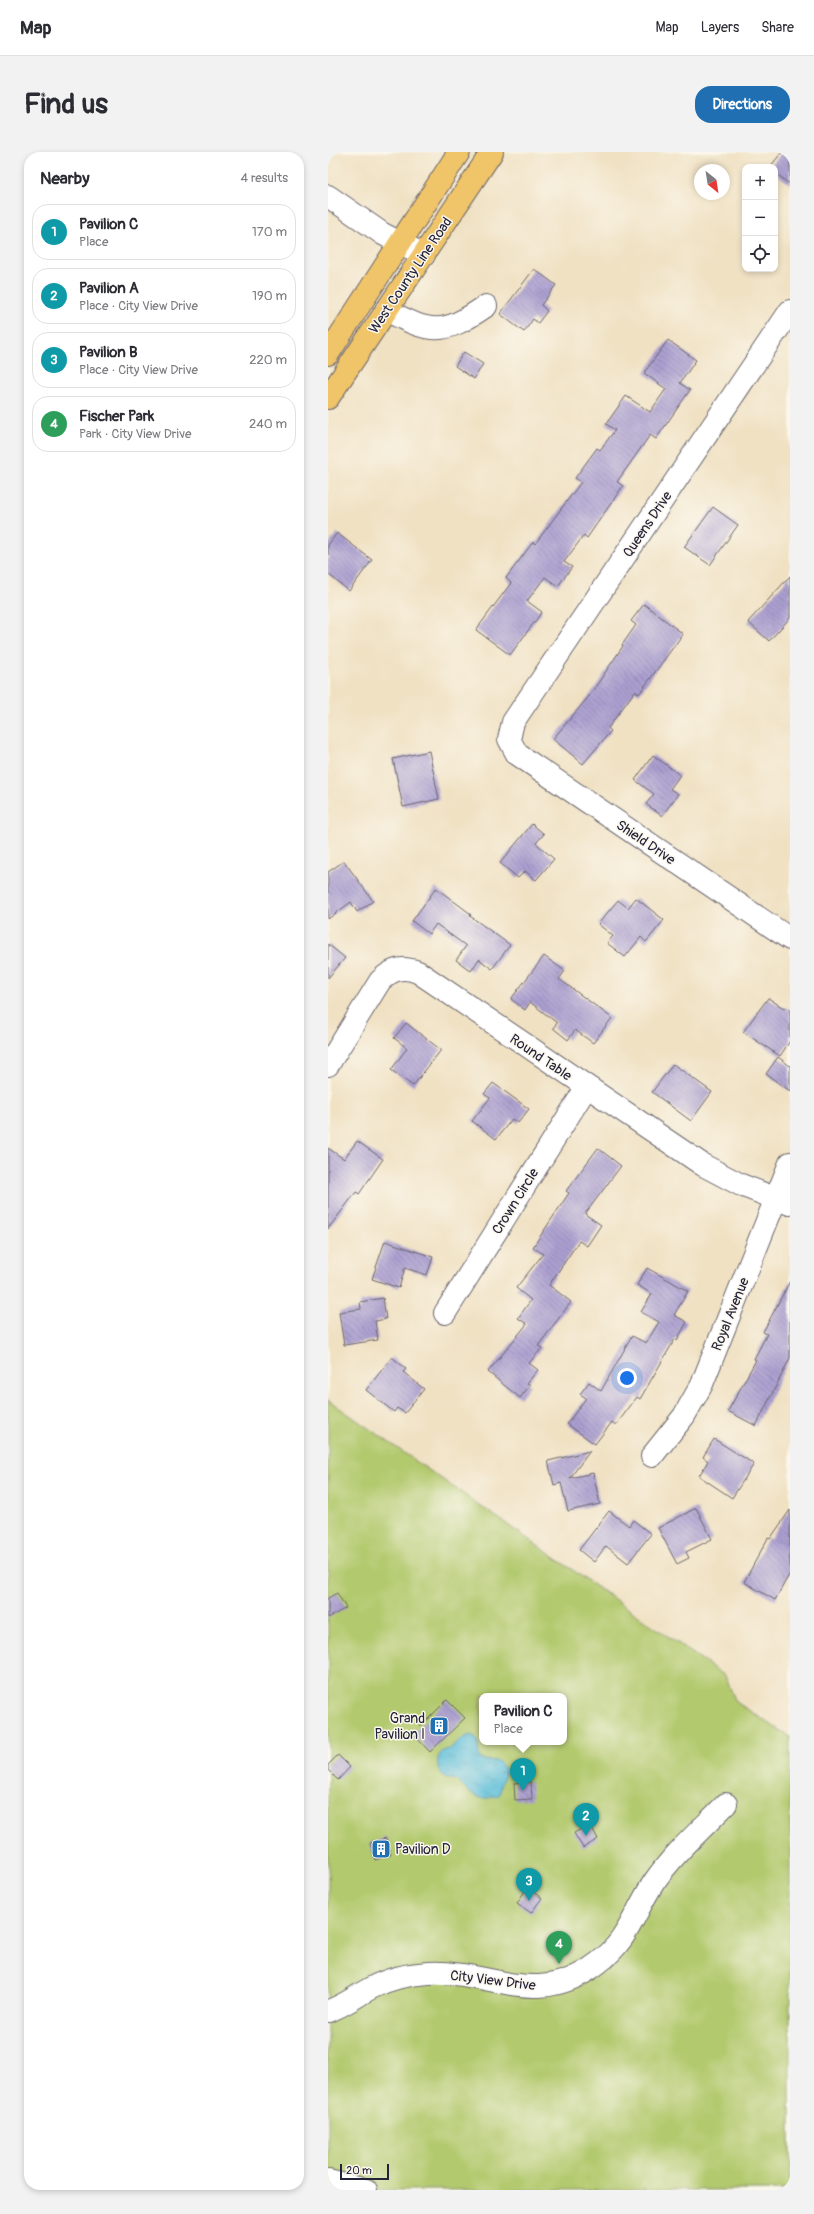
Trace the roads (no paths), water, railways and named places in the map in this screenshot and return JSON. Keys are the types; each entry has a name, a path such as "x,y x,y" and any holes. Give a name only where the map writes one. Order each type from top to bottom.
{"main road":[{"name":"West County Line Road","path":"328,354 460,152"},
{"name":"West County Line Road","path":"328,398 492,152"}],"street":[{"path":"328,196 383,234 424,255"},
{"path":"386,310 417,326 437,329 452,327 486,306"},
{"name":"Queens Drive","path":"509,739 513,722 790,311"},
{"name":"Shield Drive","path":"509,739 517,754 790,939"},
{"name":"Round Table","path":"328,1065 380,981 387,974 397,969 409,968 418,972 586,1088 703,1165 740,1185 783,1201"},
{"name":"Crown Circle","path":"444,1313 586,1088"},
{"name":"Royal Avenue","path":"652,1456 684,1416 702,1384 783,1201 790,1163"},
{"name":"City View Drive","path":"328,2011 370,1989 407,1976 430,1973 456,1974 533,1987 551,1985 583,1974 610,1954 620,1944 630,1929 647,1894 664,1868 726,1804"},
{"path":"328,2181 366,2190"}],"water":[{"path":"472,1735 477,1740 479,1754 482,1760 498,1761 504,1768 505,1773 499,1795 485,1798 475,1796 456,1780 442,1775 438,1768 439,1757 443,1751 454,1746 464,1738"}],"place":[{"name":"Grand Pavilion I","path":"439,1726"},
{"name":"Pavilion C","path":"523,1791"},
{"name":"Pavilion A","path":"586,1836"},
{"name":"Pavilion D","path":"381,1849"},
{"name":"Pavilion B","path":"529,1901"},
{"name":"Fischer Park","path":"559,1964"}]}
